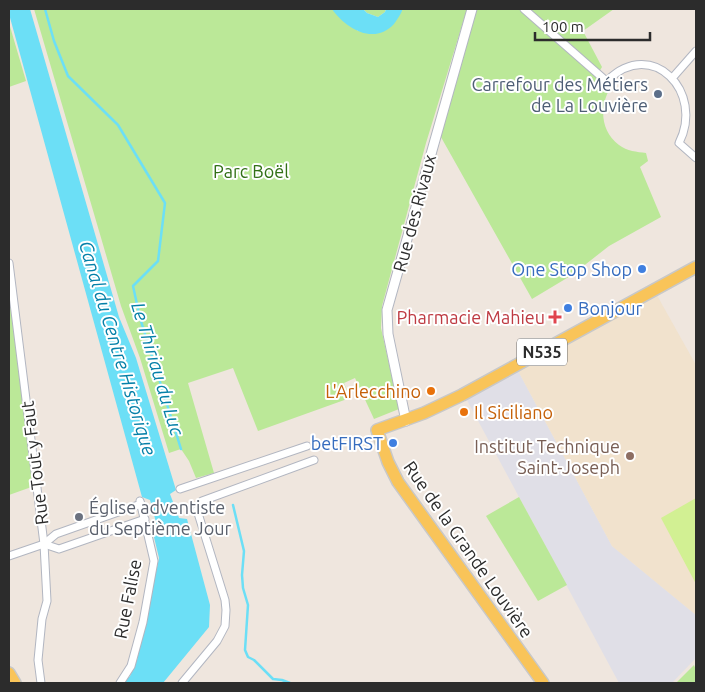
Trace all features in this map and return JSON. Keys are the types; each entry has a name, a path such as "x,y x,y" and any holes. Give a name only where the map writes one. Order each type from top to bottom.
{"main road":[{"name":"N535","path":"406,421 462,395 695,271"},
{"name":"Rue de la Grande Louvière","path":"406,421 377,430 388,462 398,482 543,683"},
{"path":"9,673 15,683"}],"street":[{"name":"Rue des Rivaux","path":"406,421 388,334 387,310 472,9"},
{"path":"524,9 602,78 608,80 615,72 634,66 646,65 662,68 674,76 684,89 689,105 688,123 679,143 696,158"},
{"path":"674,76 696,50"},
{"name":"Rue Tout y Faut","path":"9,263 44,544"},
{"path":"180,489 307,446"},
{"path":"182,683 222,633 226,617 225,600 197,510 202,501 314,460"},
{"name":"Rue Falise","path":"44,544 56,534 141,503 154,561 143,622 131,666 120,683"},
{"path":"9,556 44,544 59,549 145,519"},
{"path":"41,683 38,660 47,596 44,544"}],"shaded area":[{"name":"Institut Technique Saint-Joseph","path":"654,290 696,365 696,615 612,546 516,367"},
{"path":"516,367 612,546 696,615 696,658 672,683 619,683 464,394"}],"green space":[{"name":"Parc Boël","path":"34,9 332,9 358,31 402,11 402,9 467,9 426,143 382,306 381,328 399,409 374,419 355,378 344,383 350,398 258,431 233,368 188,383 214,473 196,478 189,461 181,449 169,453 140,358 121,306"},
{"path":"363,9 386,9 378,17 367,13"},
{"path":"474,9 614,9 583,31 602,67 599,72 613,84 608,91 603,108 603,116 608,132 612,139 622,147 646,153 648,161 640,167 661,217 609,246 572,275 532,299 437,130"},
{"path":"9,23 26,81 9,87"},
{"path":"9,263 37,485 9,495"},
{"path":"519,497 567,585 538,601 486,516"},
{"path":"696,498 696,584 661,518"},
{"path":"694,665 696,683 676,683"}],"water":[{"name":"Canal du Centre Historique","path":"9,9 30,9 119,317 136,358 176,490 170,494 179,518 187,519 210,605 209,627 163,683 124,683 130,676 137,660 159,558 153,533 157,526 150,500 142,497"},
{"path":"332,9 363,9 367,13 378,17 386,9 402,9 402,11 394,24 386,30 378,34 369,34 352,28"}],"waterway":[{"name":"Le Thiriau du Luc","path":"45,9 54,41 68,76 118,125 165,203 158,261 133,286 140,318 181,449"},
{"name":"Le Thiriau du Luc","path":"233,505 244,551 242,575 243,588 248,605 245,650 248,657 254,660 273,679 290,683"}],"place":[{"name":"Carrefour des Métiers de La Louvière","path":"658,94"},
{"name":"One Stop Shop","path":"642,269"},
{"name":"Bonjour","path":"568,308"},
{"name":"Pharmacie Mahieu","path":"555,317"},
{"name":"L'Arlecchino","path":"431,391"},
{"name":"Il Siciliano","path":"464,412"},
{"name":"betFIRST","path":"393,443"},
{"name":"Institut Technique Saint-Joseph","path":"630,456"},
{"name":"Église adventiste du Septième Jour","path":"79,517"}]}
